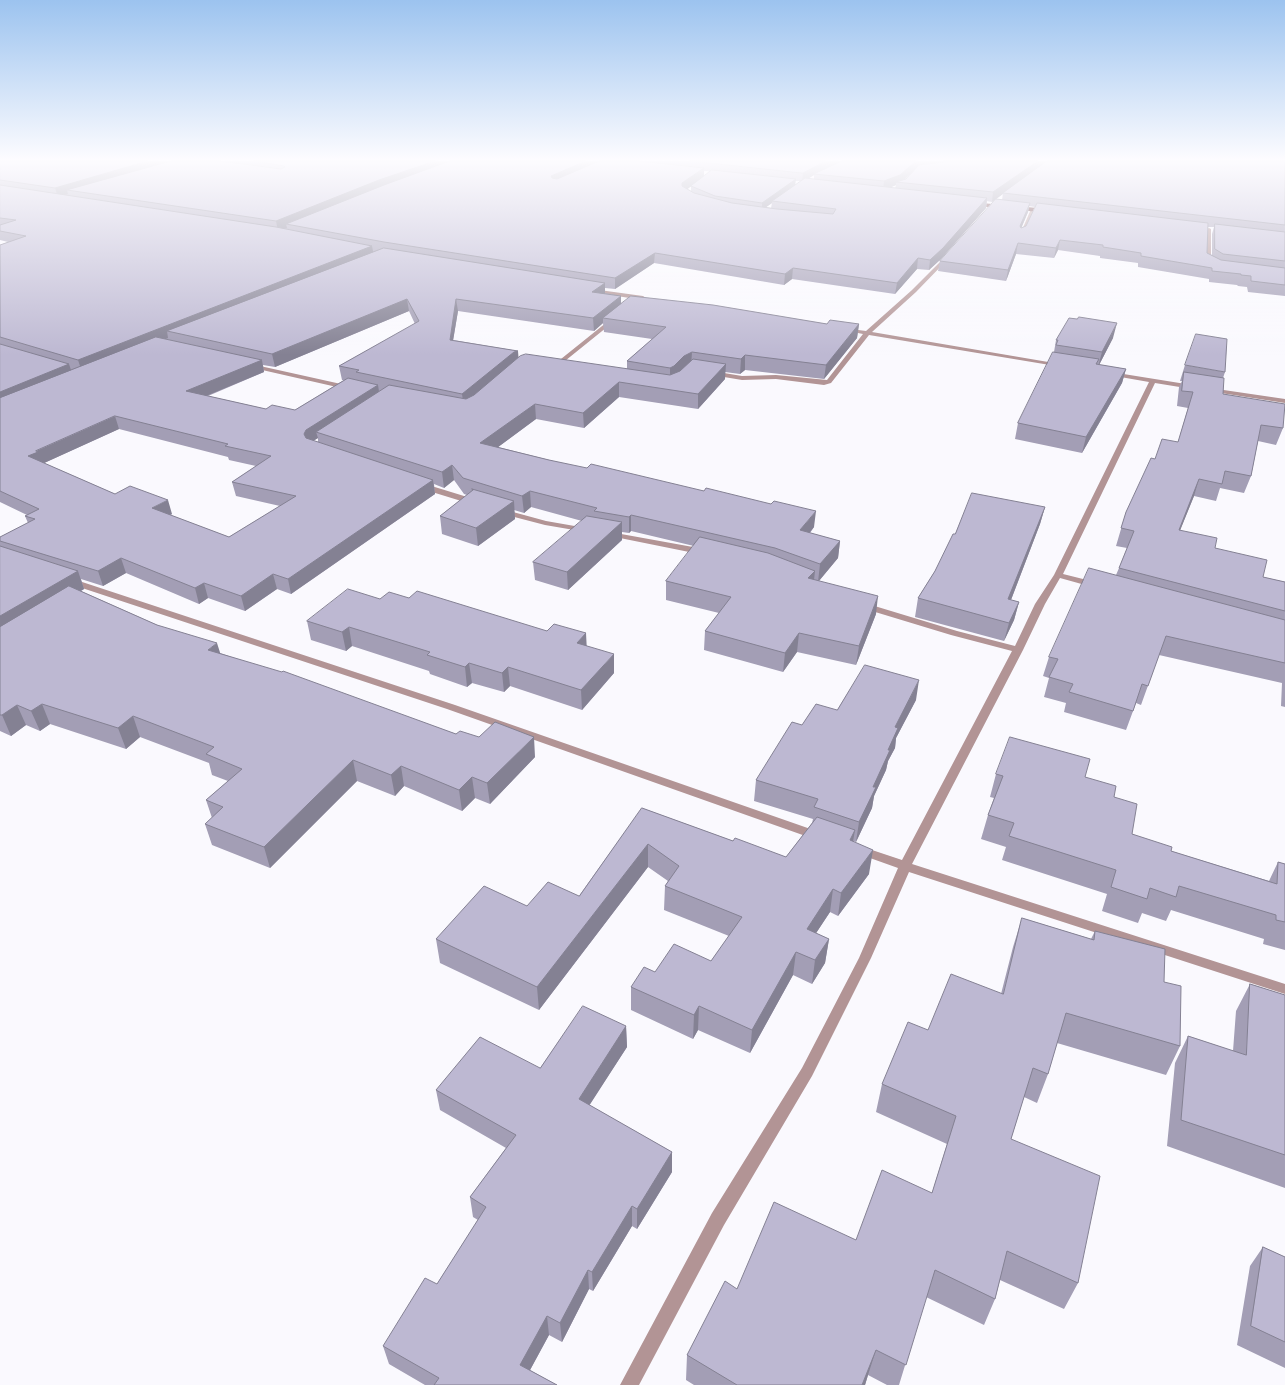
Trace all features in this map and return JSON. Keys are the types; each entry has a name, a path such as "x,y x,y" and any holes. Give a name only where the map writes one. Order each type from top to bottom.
{"highway":[{"path":"1202,228 1217,230"}],"street":[{"path":"1021,236 1026,226"},
{"path":"1209,229 1207,261 1214,265"},
{"path":"703,372 737,377 776,377 827,383 867,333 914,291 952,251"},
{"path":"589,290 647,299"},
{"path":"634,303 639,298"},
{"path":"560,370 548,369 617,317"},
{"path":"835,328 1069,368"},
{"path":"241,364 361,390"},
{"path":"1107,374 1285,402"},
{"path":"629,1385 718,1219 807,1072 865,958 906,866 1018,650 1040,604 1058,575 1128,428 1153,381"},
{"path":"417,484 545,523 715,554"},
{"path":"1058,575 1103,587"},
{"path":"62,578 451,707 824,838"},
{"path":"82,596 95,588"},
{"path":"859,604 912,621 1018,650"},
{"path":"854,848 1285,989"}],"building":[{"path":"0,226 267,226 372,246 78,360 0,337 0,245 26,236 0,231"},
{"path":"295,226 963,226 930,260 918,258 897,283 793,268 785,274 655,253 615,278 384,242"},
{"path":"972,226 1020,226 1021,228 1026,226 1208,226 1207,253 1221,260 1285,268 1285,285 1251,281 1251,276 1212,271 1212,268 1141,256 1141,253 1103,247 1103,245 1060,240 1056,248 1018,243 1008,270 940,261"},
{"path":"1215,226 1229,226 1285,232 1285,261 1223,254 1215,249"},
{"path":"384,248 605,283 592,292 621,296 593,318 456,299 450,340 518,351 514,352 462,394 356,372 359,370 339,366 419,321 407,299 272,354 167,331"},
{"path":"631,296 713,305 827,324 830,320 859,324 826,365 745,355 741,359 692,352 684,356 670,368 627,361 666,327 603,318"},
{"path":"1079,317 1117,323 1102,352 1056,345 1058,340 1056,340 1069,318 1077,319"},
{"path":"1196,334 1227,339 1225,372 1185,365"},
{"path":"156,337 262,360 186,391 266,409 272,405 295,410 348,378 378,385 306,430 304,434 306,438 433,480 288,579 273,574 241,596 204,583 195,588 121,558 98,571 0,541 0,537 35,519 25,516 39,509 0,491 0,398","holes":["115,416 228,444 225,446 271,456 232,482 296,496 229,537 152,508 168,500 130,486 115,494 28,456 38,452 36,451"]},
{"path":"0,344 69,364 0,392"},
{"path":"1053,352 1099,359 1096,364 1126,369 1086,437 1018,423"},
{"path":"526,354 670,375 680,371 693,359 726,364 698,394 619,382 583,413 535,404 480,443 587,468 591,464 704,491 706,488 771,504 774,501 816,511 800,530 840,541 820,564 775,548 631,515 629,517 594,511 597,508 530,491 522,496 463,478 452,465 442,472 316,432 389,385 466,399 474,395 520,356"},
{"path":"1184,372 1224,378 1223,394 1285,404 1283,428 1261,425 1251,476 1225,471 1222,484 1199,479 1179,530 1217,538 1215,548 1267,560 1263,577 1285,582 1285,611 1119,568 1134,531 1121,528 1126,512 1151,458 1155,459 1162,439 1178,442 1193,392 1182,391"},
{"path":"472,489 514,501 476,528 440,516 473,490"},
{"path":"972,493 1045,507 1008,599 1019,602 1009,623 918,598 935,571 953,534 955,534"},
{"path":"587,516 622,522 567,572 533,562"},
{"path":"700,537 768,553 815,571 808,578 878,596 859,646 799,633 785,653 705,631 731,597 666,581"},
{"path":"0,546 78,571 0,616"},
{"path":"1089,568 1285,620 1285,663 1166,636 1148,686 1142,684 1133,711 1069,692 1073,684 1049,677 1058,659 1049,657"},
{"path":"69,586 157,625 217,643 208,650 282,672 283,671 456,734 460,731 479,737 495,722 534,737 487,783 472,777 459,790 401,766 391,775 353,760 264,847 205,824 223,807 206,800 242,769 206,754 214,747 133,716 118,728 42,704 31,711 17,705 0,715 0,627"},
{"path":"348,589 380,599 389,592 409,598 417,591 547,631 554,624 586,633 577,643 614,654 581,690 508,667 502,673 469,663 465,667 427,655 430,652 349,627 342,632 307,621"},
{"path":"865,665 919,680 895,727 898,728 888,750 890,750 873,787 876,787 859,822 814,807 818,799 756,780 792,722 802,725 816,704 837,710"},
{"path":"1010,737 1090,759 1085,777 1116,786 1114,797 1137,804 1132,834 1172,847 1171,851 1277,884 1278,862 1285,864 1285,922 1276,920 1276,915 1179,886 1176,897 1150,888 1147,899 1111,887 1116,870 1009,836 1014,823 988,815 1003,776 996,774"},
{"path":"642,808 733,841 735,838 786,857 817,817 855,830 850,840 873,850 841,893 833,889 807,929 829,939 815,960 796,952 752,1030 699,1006 694,1015 631,987 644,967 655,972 674,944 711,961 742,917 665,886 679,866 648,844 537,987 436,939 484,886 527,906 548,882 579,896"},
{"path":"1022,918 1094,940 1095,931 1165,949 1164,982 1181,986 1180,1046 1066,1013 1048,1074 1033,1068 1011,1139 1100,1176 1078,1283 1007,1251 995,1299 935,1270 906,1365 876,1350 862,1385 737,1385 687,1355 725,1281 737,1289 774,1202 856,1240 882,1170 932,1193 956,1116 882,1084 908,1022 928,1030 951,974 1003,994"},
{"path":"1250,984 1285,995 1285,1155 1181,1120 1188,1036 1246,1055"},
{"path":"583,1006 626,1026 579,1099 672,1152 637,1209 632,1206 592,1272 588,1270 560,1323 547,1316 520,1365 557,1385 434,1385 439,1378 383,1346 425,1278 437,1284 486,1207 470,1197 516,1135 436,1090 480,1037 540,1068"},
{"path":"1263,1247 1285,1257 1285,1342 1251,1326"}]}
